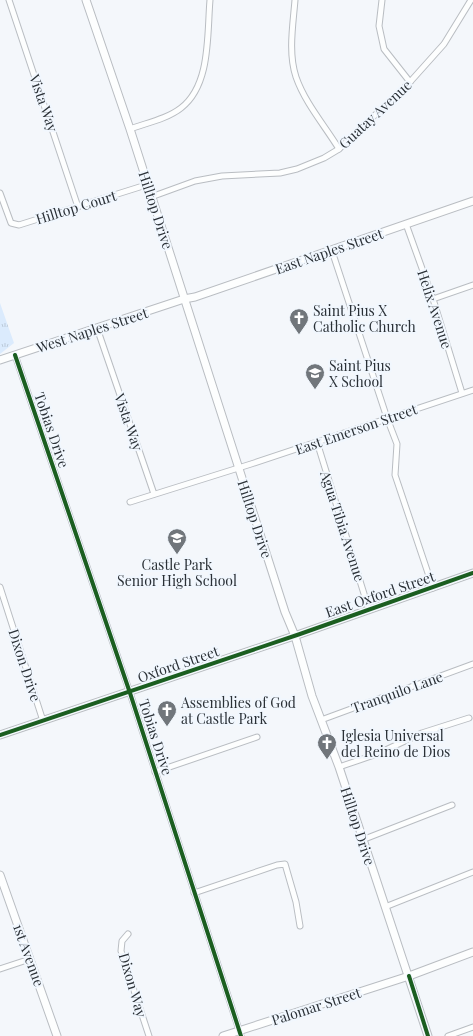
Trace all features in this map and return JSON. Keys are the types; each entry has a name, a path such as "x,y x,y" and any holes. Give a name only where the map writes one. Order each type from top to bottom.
{"main road":[{"name":"Hilltop Drive","path":"86,0 130,129 146,185 238,468 295,636 321,720 339,768 428,1036"},
{"name":"East Naples Street","path":"184,299 195,297 332,251 473,201"},
{"name":"West Naples Street","path":"0,360 184,299"},
{"name":"East Oxford Street","path":"295,636 473,573"},
{"name":"Oxford Street","path":"0,735 295,636"},
{"name":"1st Avenue","path":"0,875 57,1036"},
{"name":"Palomar Street","path":"223,1036 240,1033 408,976 473,952"}],"street":[{"name":"Vista Way","path":"9,0 78,207"},
{"path":"130,129 170,114 181,108 199,84 205,61 210,0"},
{"path":"296,0 292,45 296,76 301,88 339,149"},
{"path":"382,0 379,26 384,49 410,82"},
{"name":"Guatay Avenue","path":"151,197 195,181 229,174 280,173 295,170 324,158 339,149 410,82 444,44 471,0"},
{"name":"Hilltop Court","path":"0,193 8,218 11,223 19,225 146,185"},
{"name":"Helix Avenue","path":"406,224 433,298 462,393"},
{"path":"332,251 397,444 395,475 432,588"},
{"path":"433,298 473,285"},
{"name":"Vista Way","path":"97,328 154,494"},
{"name":"Tobias Drive","path":"15,355 130,692 240,1033"},
{"name":"East Emerson Street","path":"130,502 238,468 473,390"},
{"name":"Agua Tibia Avenue","path":"316,442 369,610"},
{"name":"Dixon Drive","path":"0,587 43,721"},
{"name":"Tranquilo Lane","path":"321,720 473,664"},
{"path":"339,768 377,754 422,734 469,718"},
{"path":"155,772 256,737"},
{"path":"362,840 452,805"},
{"path":"194,893 277,865 285,864 296,902 300,926"},
{"path":"385,906 473,872"},
{"name":"Dixon Way","path":"128,934 122,941 121,951 149,1036"},
{"path":"0,969 30,959"},
{"path":"448,1036 473,1027"}],"green space":[{"path":"0,303 14,343 0,354"}],"cycle path":[{"path":"15,355 130,693 241,1036"},
{"path":"0,735 300,634 473,573"},
{"path":"409,976 428,1036"}],"place":[{"name":"Saint Pius X Catholic Church","path":"299,335"},
{"name":"Saint Pius X School","path":"315,390"},
{"name":"Castle Park Senior High School","path":"177,555"},
{"name":"Assemblies of God at Castle Park","path":"167,727"},
{"name":"Iglesia Universal del Reino de Dios","path":"327,760"}]}
